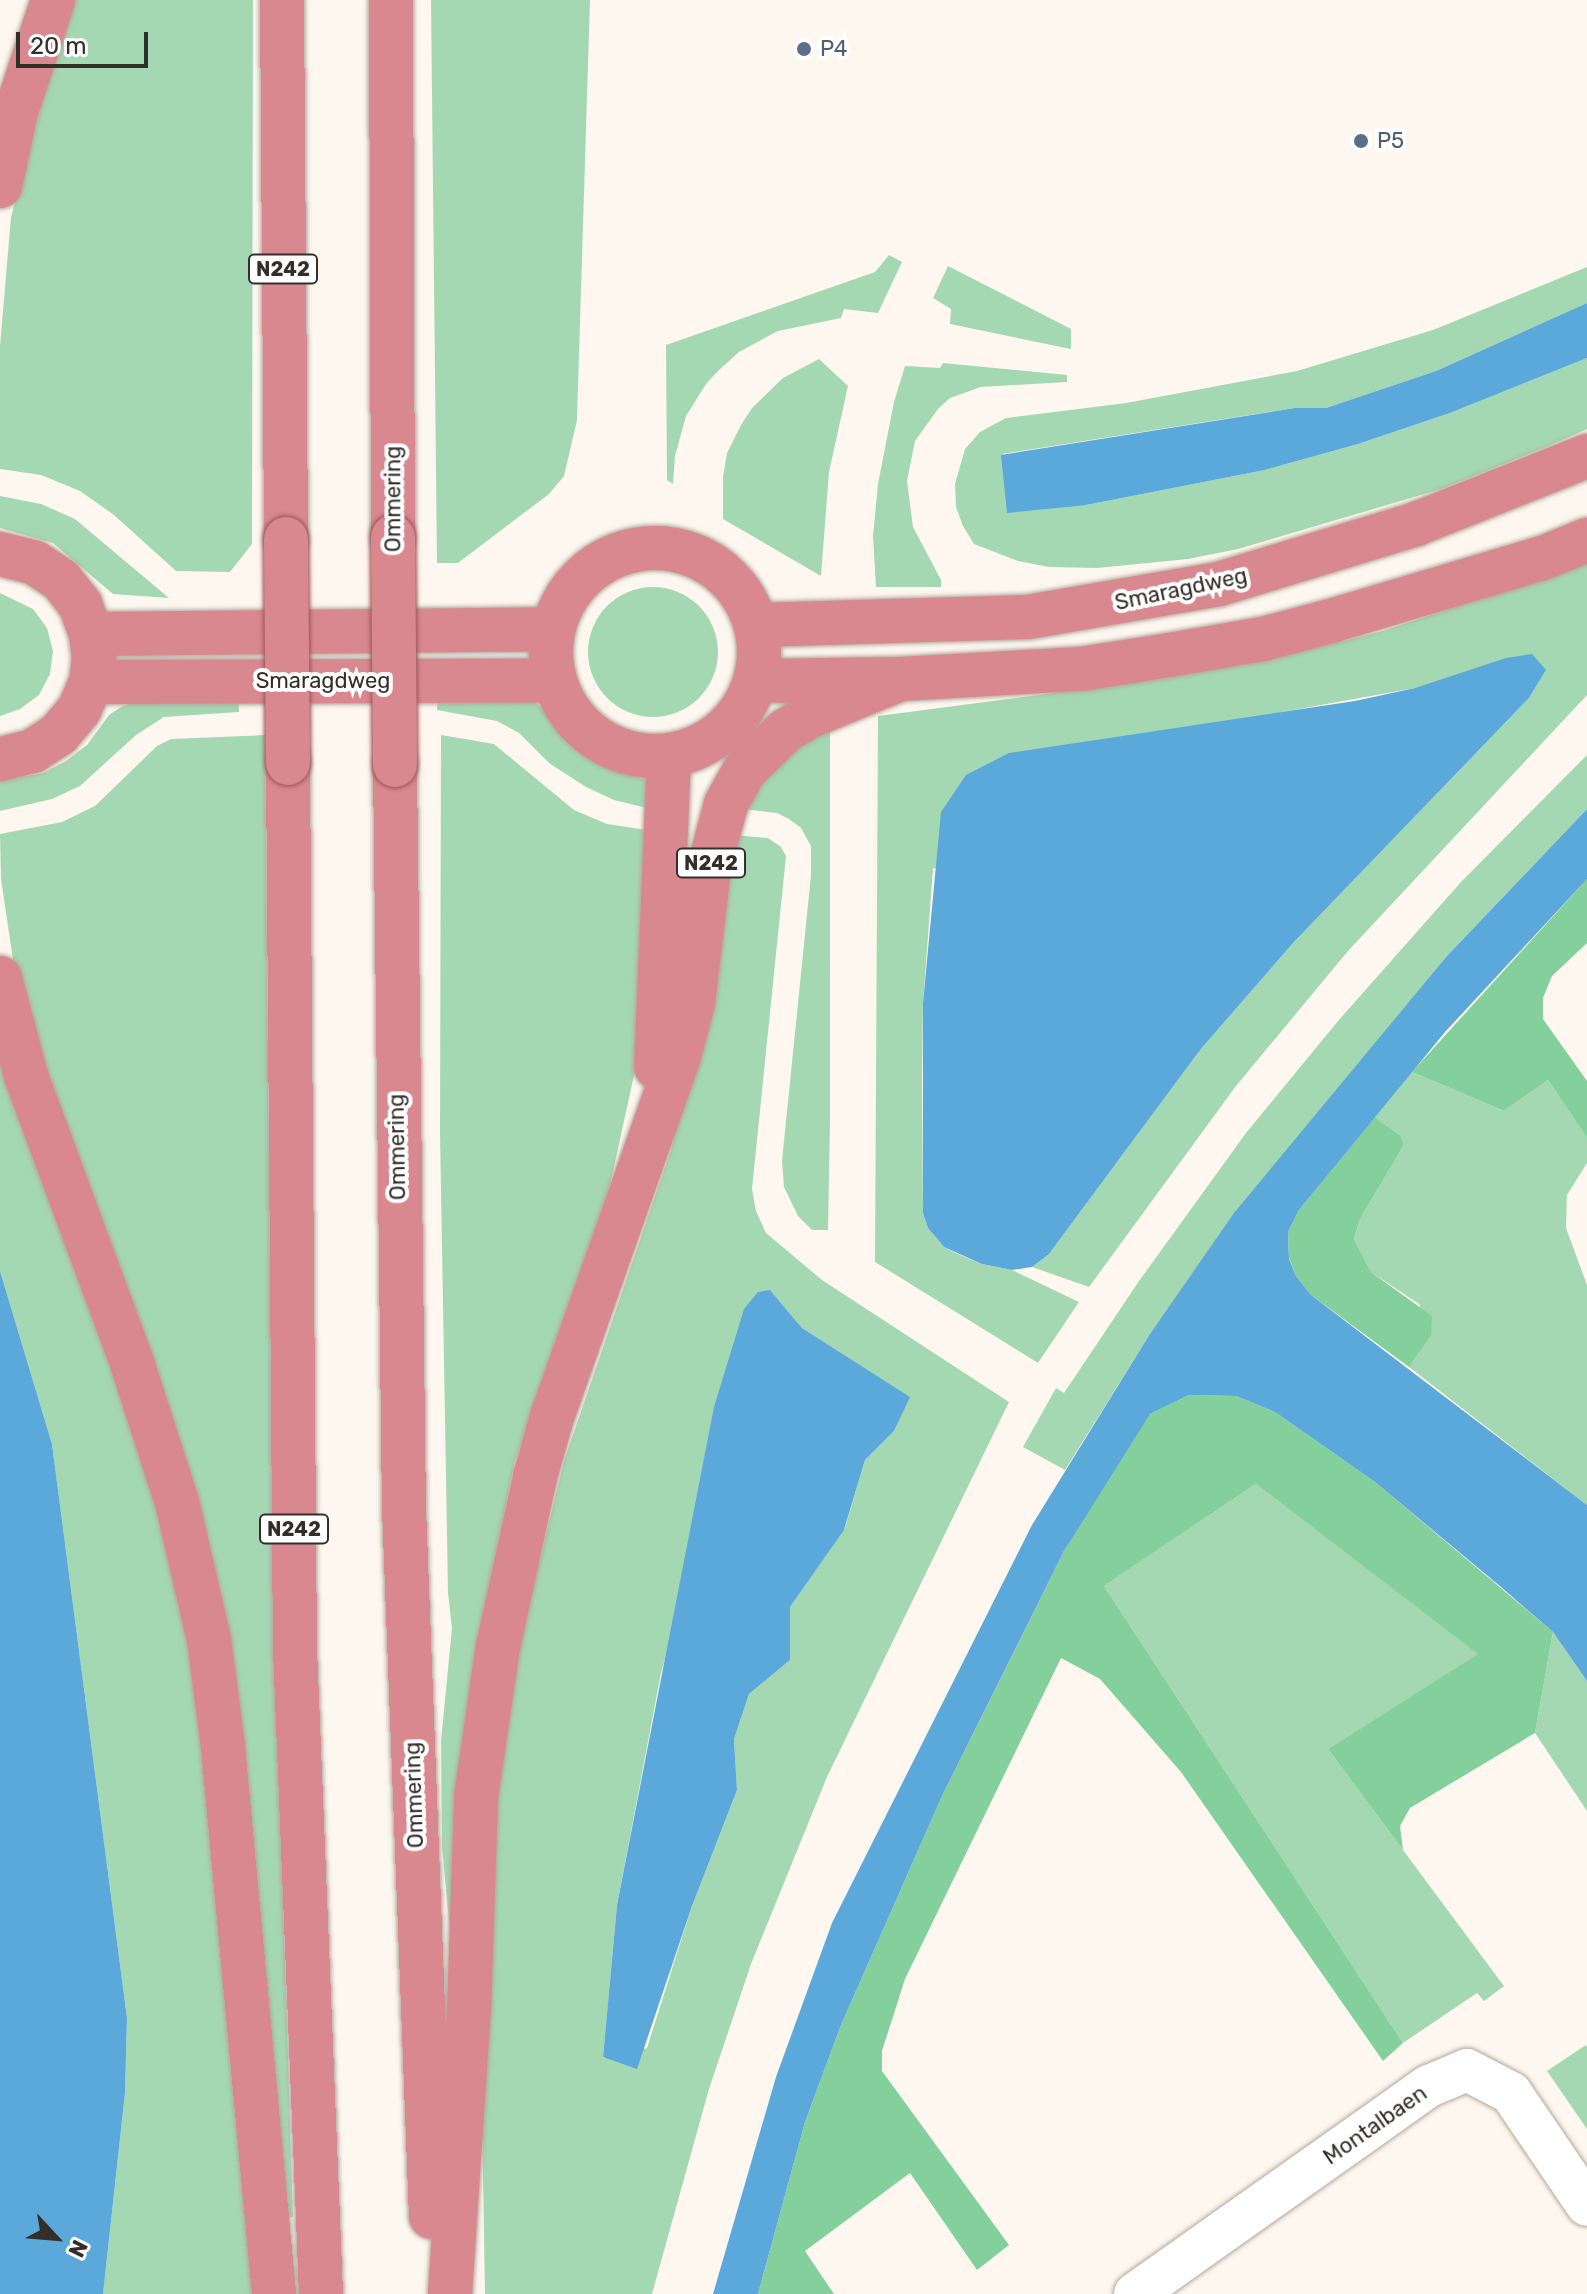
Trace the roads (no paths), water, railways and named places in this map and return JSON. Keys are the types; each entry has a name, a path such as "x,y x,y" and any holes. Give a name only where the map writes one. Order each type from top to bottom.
{"highway":[{"path":"0,186 16,112 53,0"},
{"name":"N242","path":"282,0 295,1649 321,2294"},
{"name":"Ommering","path":"391,0 393,537 404,1508 435,2294"},
{"name":"Smaragdweg","path":"756,625 1028,617 1219,584 1365,542 1587,456"},
{"path":"756,681 900,679 1081,669 1263,639 1543,558 1587,540"},
{"path":"648,547 682,550 714,565 745,597 756,625 760,656 756,681 741,712 707,743 669,756 626,752 594,737 570,712 555,680 551,655 553,629 564,601 593,568 619,554 648,547"},
{"path":"0,554 35,563 61,580 80,604 91,634 91,682 79,710 59,734 33,751 0,759"},
{"path":"91,634 553,629"},
{"name":"N242","path":"450,2294 469,2011 473,1835 498,1647 552,1417 679,1056 693,1003 709,868 726,804 745,770 786,730 810,716 900,679"},
{"name":"Smaragdweg","path":"91,682 555,680"},
{"name":"N242","path":"648,1137 657,1053 669,756"},
{"path":"0,978 26,1076 133,1366 172,1487 209,1639 223,1747 265,2225 274,2294"}],"street":[{"name":"Montalbaen","path":"1135,2294 1429,2086 1467,2070 1511,2093 1587,2205"}],"water":[{"path":"1587,303 1587,358 1450,413 1358,444 1265,470 1086,505 1007,513 1001,455 1295,408 1326,408 1436,371"},
{"path":"1532,654 1546,670 1529,698 1293,943 1200,1050 1049,1254 1032,1267 1012,1270 982,1264 944,1247 928,1228 923,1213 923,1003 941,812 966,775 1009,753 1355,701 1415,688 1506,658"},
{"path":"1587,809 1587,879 1445,1032 1299,1210 1288,1232 1289,1259 1296,1276 1311,1295 1587,1505 1587,1681 1553,1632 1501,1587 1375,1482 1275,1412 1236,1396 1189,1395 1150,1414 1064,1551 942,1796 841,2025 805,2122 758,2294 713,2294 776,2077 832,1923 1032,1525 1148,1337 1234,1213 1447,956"},
{"path":"0,1271 52,1444 127,2018 125,2093 103,2294 0,2294"},
{"path":"770,1290 802,1328 910,1397 894,1431 865,1460 844,1530 790,1607 790,1660 749,1694 734,1739 737,1790 692,1906 637,2069 603,2057 617,1905 714,1407 744,1309 758,1292"}],"place":[{"name":"P4","path":"804,49"},
{"name":"P5","path":"1361,141"}]}
